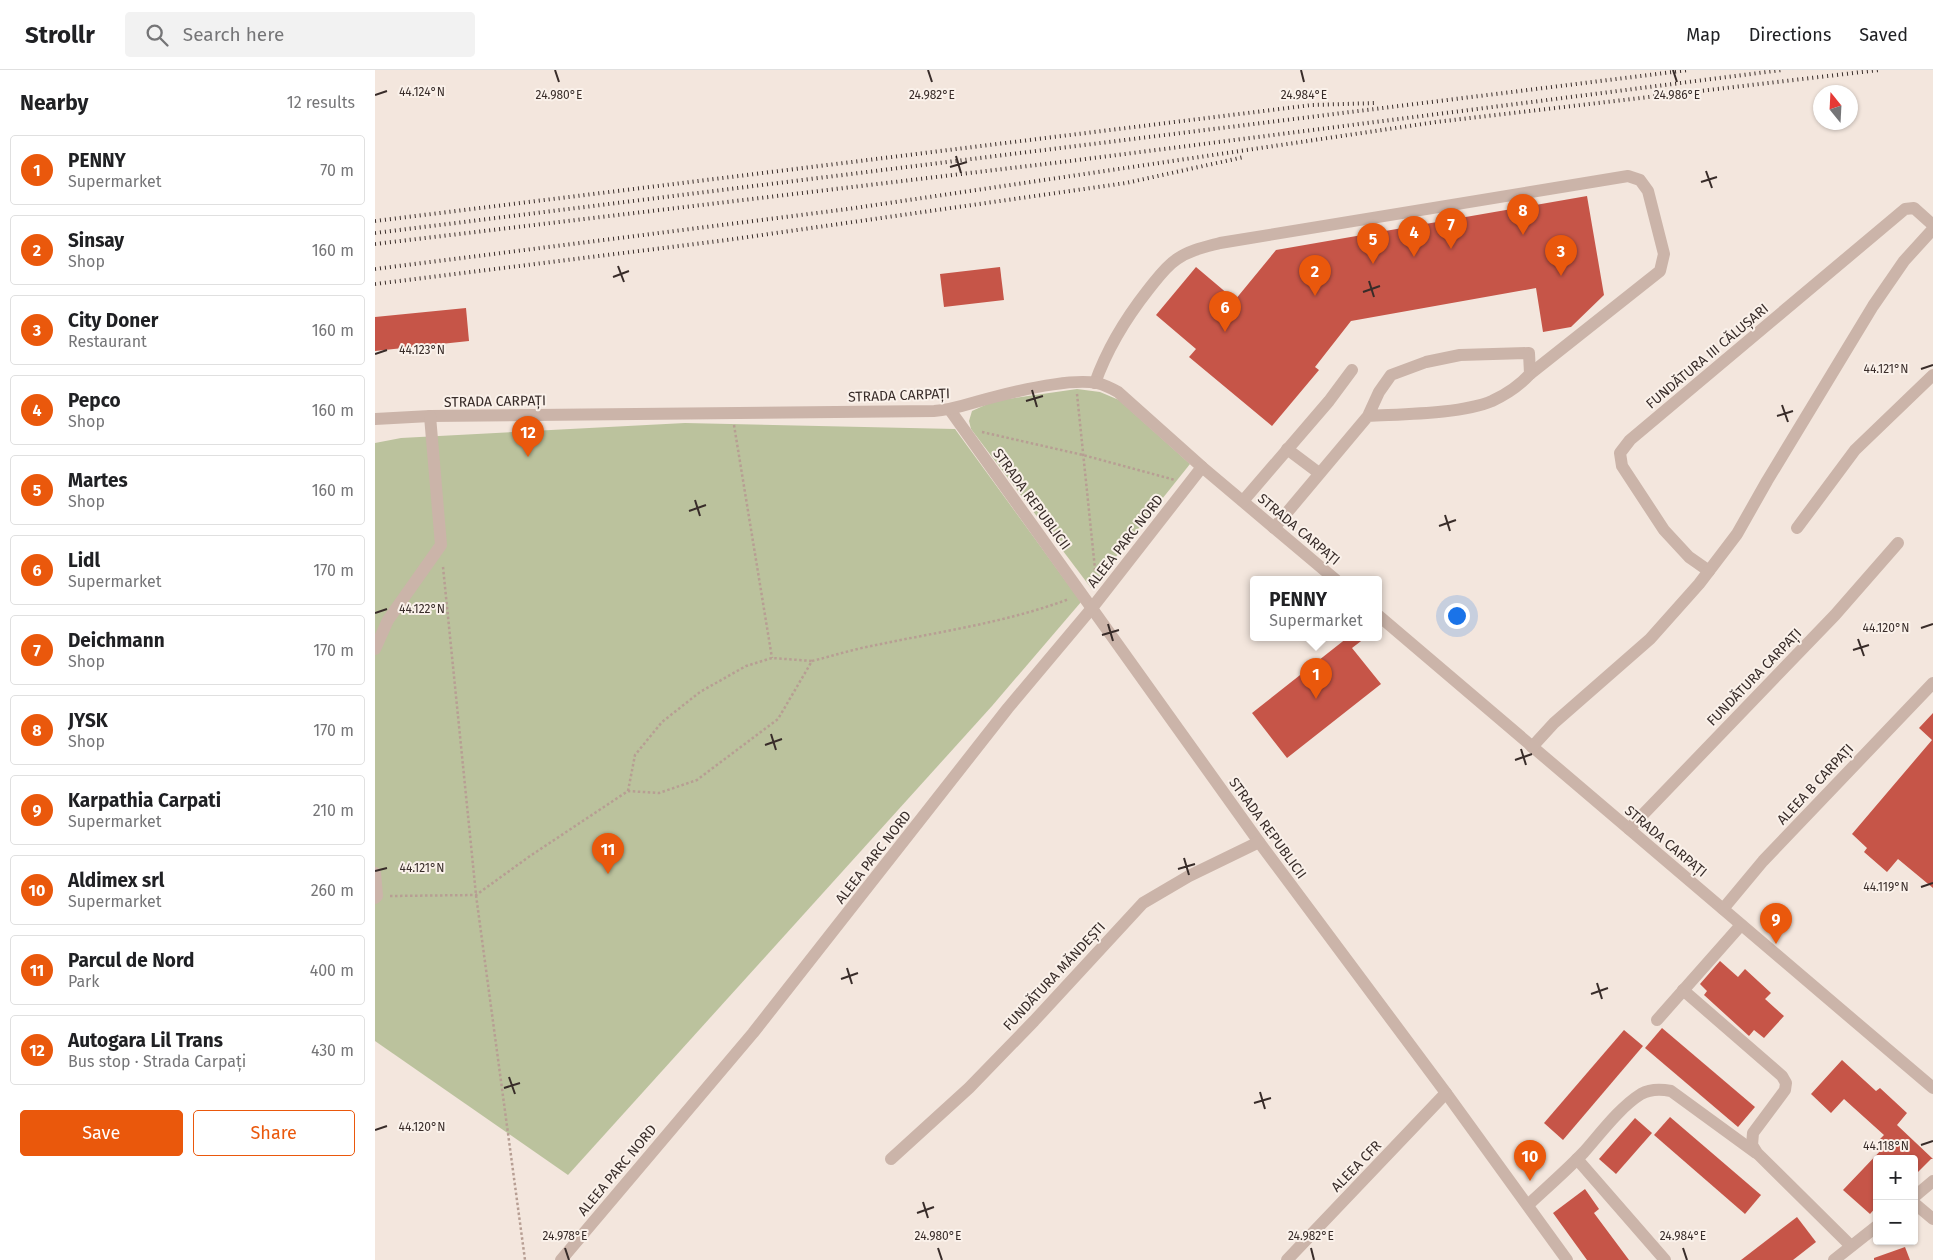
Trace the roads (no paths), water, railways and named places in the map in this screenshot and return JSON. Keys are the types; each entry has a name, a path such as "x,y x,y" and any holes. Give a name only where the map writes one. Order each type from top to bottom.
{"street":[{"path":"1095,383 1101,364 1129,316 1161,273 1177,259 1195,250 1220,243 1628,176 1640,180 1648,191 1664,254 1660,271 1522,382 1492,401 1471,408 1368,416"},
{"name":"FUNDĂTURA III CĂLUȘARI","path":"1532,747 1554,723 1650,639 1709,571 1737,534 1873,306 1904,260 1933,227 1914,208 1905,209 1630,440 1620,453 1622,466 1664,530 1689,557 1709,571"},
{"path":"1274,528 1368,416 1379,392 1391,375 1426,362 1460,355 1529,353 1530,374"},
{"path":"1243,501 1329,401 1352,370"},
{"path":"1797,528 1855,450 1933,375"},
{"name":"STRADA CARPAȚI","path":"375,419 430,416 950,410 994,396 1076,382 1095,383 1118,392 1202,467 1331,576"},
{"name":"STRADA REPUBLICII","path":"950,410 1259,842 1446,1093 1567,1260"},
{"path":"375,649 388,620 441,545 430,416"},
{"path":"1287,449 1319,474"},
{"name":"ALEEA PARC NORD","path":"561,1260 753,1033 1202,467"},
{"name":"FUNDĂTURA CARPAȚI","path":"1629,830 1835,615 1898,543"},
{"name":"STRADA CARPAȚI","path":"1382,619 1933,1088"},
{"name":"ALEEA B CARPAȚI","path":"1723,909 1763,861 1933,683"},
{"name":"FUNDĂTURA MĂNDEȘTI","path":"891,1160 969,1088 1143,903 1189,876 1259,842"},
{"path":"375,873 376,897"},
{"path":"1657,1020 1741,925"},
{"path":"1683,990 1782,1076 1786,1083 1785,1090 1753,1133 1752,1144 1757,1153"},
{"path":"1528,1205 1577,1159 1642,1093 1661,1089 1671,1091 1757,1153 1851,1246"},
{"name":"ALEEA CFR","path":"1287,1260 1446,1093"},
{"path":"1577,1159 1665,1260"},
{"path":"1918,1194 1933,1181"},
{"path":"1918,1207 1933,1220"},
{"path":"1834,1260 1873,1229"}],"railway":[{"path":"375,233 1689,70"},
{"path":"375,244 1070,161 1782,70"},
{"path":"375,269 848,209 1436,122 1879,70"},
{"path":"375,221 1312,105 1376,103"},
{"path":"375,284 727,240 1126,183 1244,157"}],"place":[{"name":"JYSK","path":"1523,235"},
{"name":"Deichmann","path":"1451,249"},
{"name":"Pepco","path":"1414,257"},
{"name":"Martes","path":"1373,264"},
{"name":"City Doner","path":"1561,276"},
{"name":"Sinsay","path":"1315,296"},
{"name":"Lidl","path":"1225,332"},
{"name":"Autogara Lil Trans","path":"528,457"},
{"name":"PENNY","path":"1316,699"},
{"name":"Parcul de Nord","path":"608,874"},
{"name":"Karpathia Carpati","path":"1776,944"},
{"name":"Aldimex srl","path":"1530,1181"}]}
